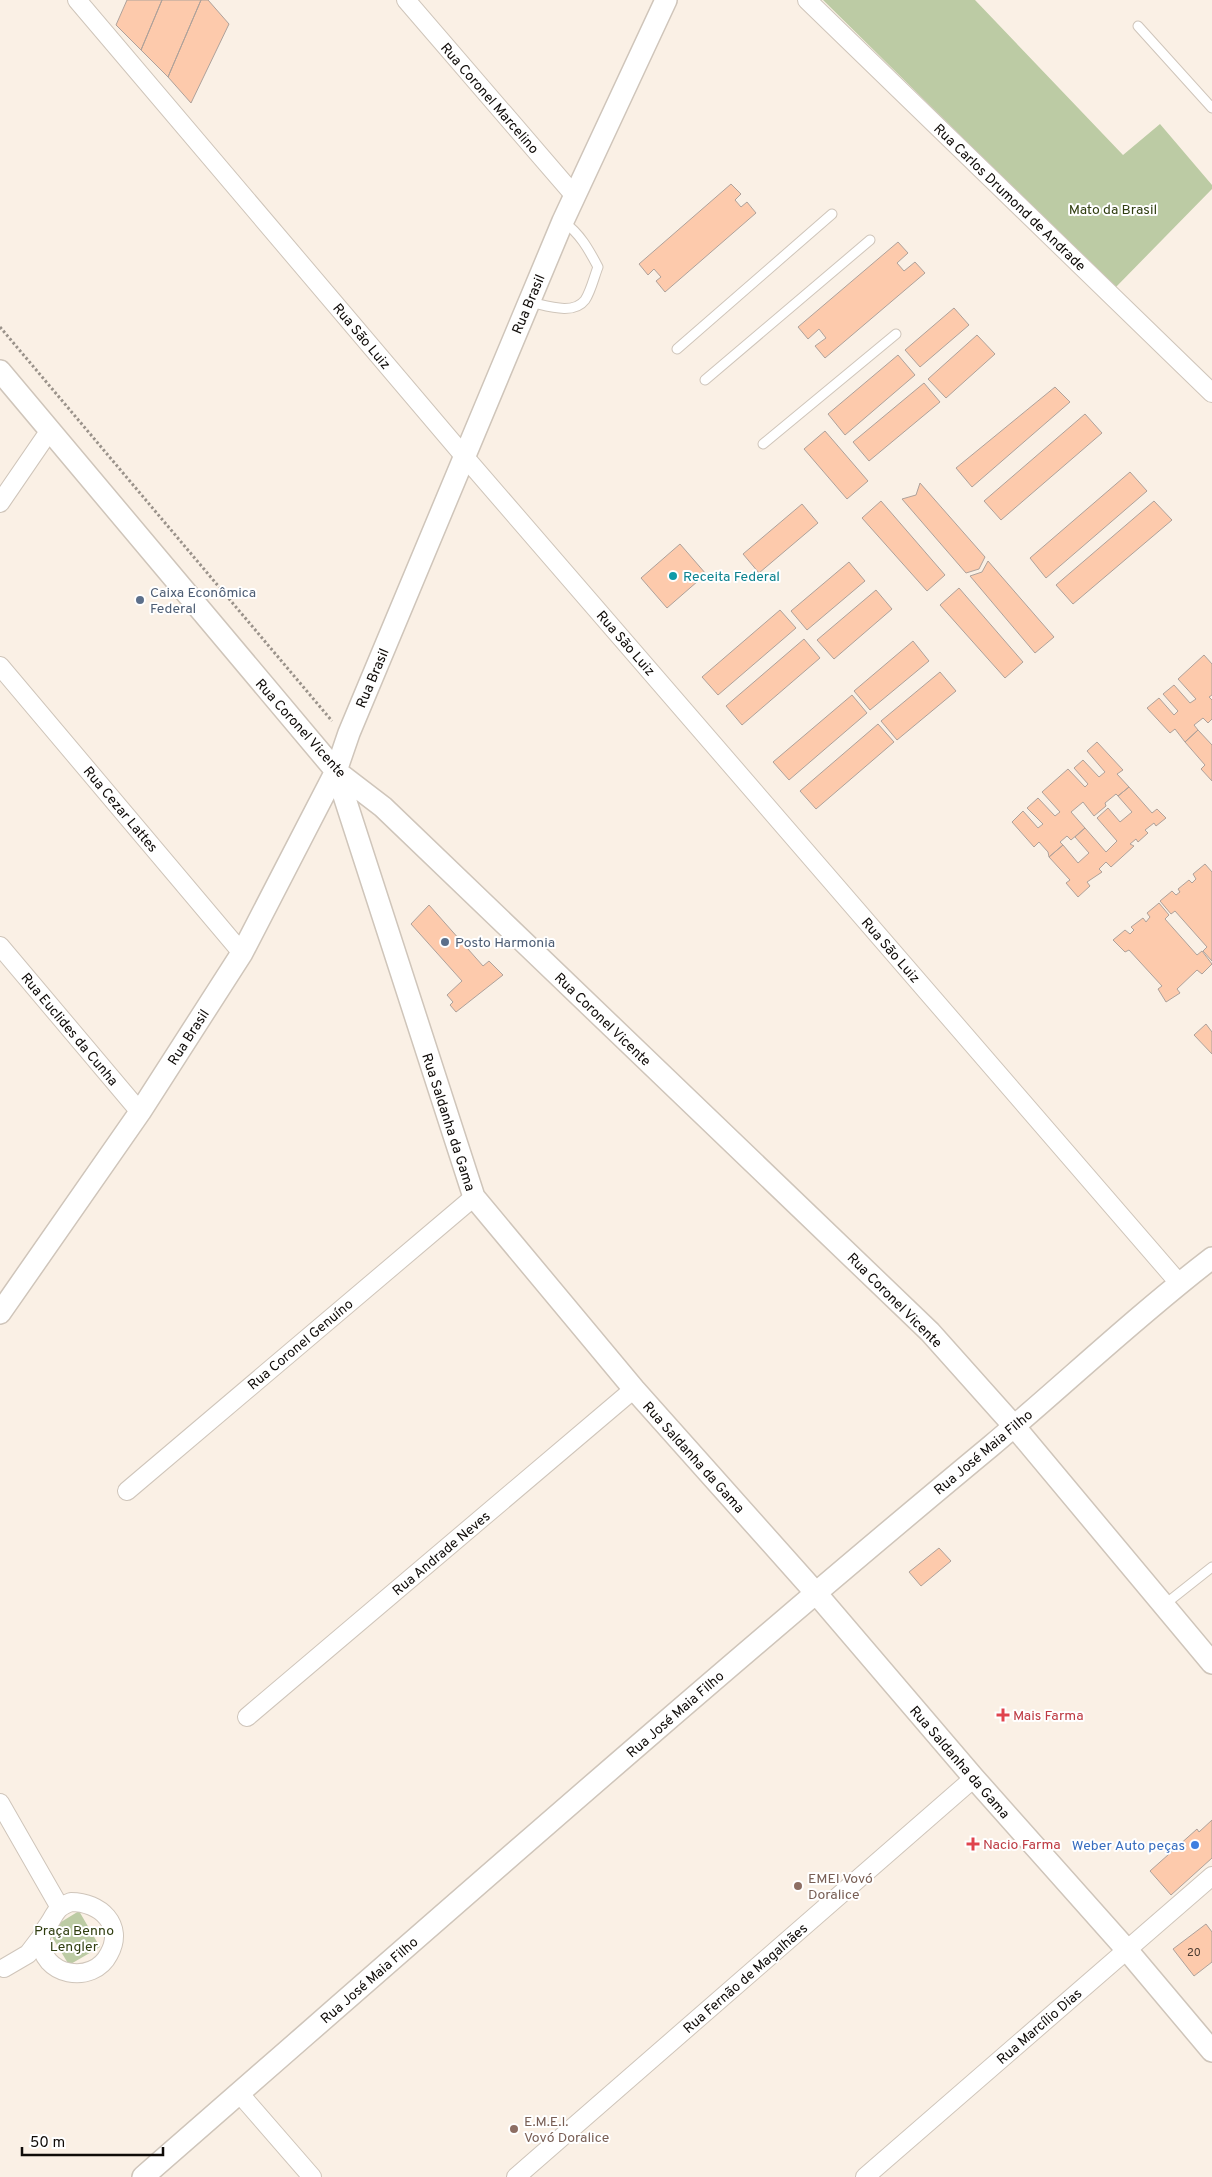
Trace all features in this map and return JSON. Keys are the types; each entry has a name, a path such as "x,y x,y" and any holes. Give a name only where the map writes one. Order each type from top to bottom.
{"street":[{"name":"Rua São Luiz","path":"77,0 464,456 1179,1283"},
{"name":"Rua Coronel Marcelino","path":"406,0 574,195"},
{"name":"Rua Brasil","path":"0,1313 140,1112 242,952 336,771 349,733 574,195 666,0"},
{"name":"Rua Carlos Drumond de Andrade","path":"807,0 1212,394"},
{"name":"Rua Coronel Vicente","path":"0,371 336,771 383,807 930,1332 1014,1426 1212,1662"},
{"path":"0,503 50,430"},
{"name":"Rua Cezar Lattes","path":"0,666 242,952"},
{"name":"Rua Saldanha da Gama","path":"336,771 474,1198 634,1389 815,1592 974,1778 1127,1950 1212,2051"},
{"name":"Rua Euclides da Cunha","path":"0,946 140,1112"},
{"name":"Rua Coronel Genuíno","path":"127,1491 474,1198"},
{"name":"Rua José Maia Filho","path":"143,2177 815,1592 1014,1426 1179,1283 1212,1258"},
{"name":"Rua Andrade Neves","path":"247,1717 634,1389"},
{"name":"Rua Fernão de Magalhães","path":"516,2177 974,1778"},
{"path":"0,1803 59,1906"},
{"name":"Rua Marcílio Dias","path":"865,2177 1212,1876"},
{"path":"2,1968 28,1954 41,1937 59,1906 71,1902 83,1902 95,1906 105,1914 111,1925 114,1937 112,1949 106,1960 98,1968 88,1973 77,1974 66,1973 48,1960 43,1949 41,1937"},
{"path":"239,2093 312,2177"}],"lane":[{"path":"1138,26 1212,108"},
{"path":"677,349 832,214"},
{"path":"529,302 564,309 575,307 584,300 598,267 588,246 578,232 563,221"},
{"path":"705,380 870,240"},
{"path":"763,444 896,334"},
{"path":"1164,1606 1212,1567"}],"path":[{"path":"0,327 333,722 349,733"}],"green space":[{"name":"Mato da Brasil","path":"823,0 975,0 1123,155 1160,124 1212,185 1212,189 1115,288"},
{"name":"Praça Benno Lengler","path":"79,1911 100,1947 69,1965 48,1930"}],"building":[{"path":"127,0 162,0 141,50 116,25"},
{"path":"162,0 201,0 168,77 141,50"},
{"path":"201,0 208,0 229,24 191,103 168,77"},
{"path":"731,184 741,194 735,200 741,207 747,202 756,213 665,292 656,281 661,277 654,269 648,275 639,264"},
{"path":"898,242 908,253 897,263 904,271 915,262 925,273 825,358 815,346 826,338 819,329 808,339 798,327"},
{"path":"954,308 969,325 920,367 905,350"},
{"path":"977,335 995,354 946,398 928,379"},
{"path":"898,355 915,375 845,435 828,414"},
{"path":"924,383 940,402 869,461 853,442"},
{"path":"1055,387 1070,402 972,487 956,468"},
{"path":"1085,414 1102,433 1001,520 984,501"},
{"path":"825,431 868,481 847,499 804,449"},
{"path":"1130,472 1147,491 1046,578 1030,558"},
{"path":"920,483 985,557 979,569 966,573 902,499 916,495"},
{"path":"881,501 945,575 927,591 862,518"},
{"path":"1154,501 1172,520 1073,604 1056,585"},
{"path":"802,504 818,523 759,573 743,554"},
{"name":"Receita Federal","path":"680,544 706,574 667,608 641,578"},
{"path":"988,561 1054,637 1035,653 970,576 982,572"},
{"path":"849,562 865,581 807,630 791,611"},
{"path":"959,588 1023,662 1005,678 940,605"},
{"path":"876,590 892,609 834,659 817,640"},
{"path":"780,610 796,628 718,695 702,677"},
{"path":"804,639 820,658 742,725 726,706"},
{"path":"913,641 929,661 870,710 854,691"},
{"path":"1204,655 1212,664 1212,695 1209,697 1212,700 1212,719 1208,723 1203,718 1194,725 1198,730 1185,742 1175,729 1170,733 1147,708 1159,698 1174,715 1178,711 1163,694 1174,685 1190,703 1196,699 1178,679"},
{"path":"940,672 956,691 897,740 881,721"},
{"path":"852,695 867,713 789,780 773,762"},
{"path":"878,724 894,742 816,809 800,791"},
{"path":"1198,730 1212,745 1212,781 1201,769 1205,765 1185,742"},
{"path":"1097,742 1123,770 1117,774 1129,787 1105,803 1106,806 1094,816 1083,802 1071,812 1085,828 1071,840 1067,836 1060,842 1063,845 1049,857 1048,852 1039,842 1034,847 1012,822 1023,811 1038,828 1043,824 1027,808 1038,798 1055,816 1060,812 1042,792 1068,769 1085,787 1088,784 1074,768 1083,760 1099,777 1105,772 1087,751"},
{"path":"1129,787 1152,813 1157,809 1166,818 1156,826 1154,823 1145,830 1148,833 1138,842 1136,839 1130,844 1134,846 1111,867 1106,862 1099,869 1102,872 1087,882 1090,886 1078,897 1066,883 1070,880 1049,857 1063,845 1078,863 1089,853 1075,837 1085,828 1106,852 1117,841 1097,818 1108,808 1120,822 1132,812 1118,796"},
{"path":"1205,864 1212,872 1212,961 1203,951 1207,947 1175,911 1171,914 1160,901 1172,891 1176,895 1180,892 1178,889 1189,880 1192,883 1196,879 1193,874"},
{"path":"1159,903 1169,915 1165,919 1197,955 1202,951 1212,964 1202,974 1197,970 1177,989 1180,993 1166,1002 1158,989 1162,986 1129,950 1125,952 1113,940 1125,930 1130,934 1134,930 1131,927 1143,918 1146,922 1150,917 1147,913"},
{"name":"Posto Harmonia","path":"429,905 483,966 489,961 503,975 456,1012 450,1005 453,1002 447,995 462,981 411,924"},
{"path":"1206,1024 1212,1032 1212,1054 1194,1035"},
{"path":"939,1548 951,1561 921,1586 909,1572"},
{"name":"Weber Auto peças","path":"1212,1820 1212,1858 1171,1895 1150,1871 1197,1829 1199,1832"},
{"path":"1206,1924 1212,1932 1212,1962 1194,1976 1173,1949"}],"place":[{"name":"Receita Federal","path":"673,576"},
{"name":"Caixa Econômica Federal","path":"140,600"},
{"name":"Posto Harmonia","path":"445,942"},
{"name":"Mais Farma","path":"1003,1715"},
{"name":"Nacio Farma","path":"973,1844"},
{"name":"Weber Auto peças","path":"1195,1845"},
{"name":"EMEI Vovó Doralice","path":"798,1886"},
{"name":"E.M.E.I. Vovó Doralice","path":"514,2129"}]}
